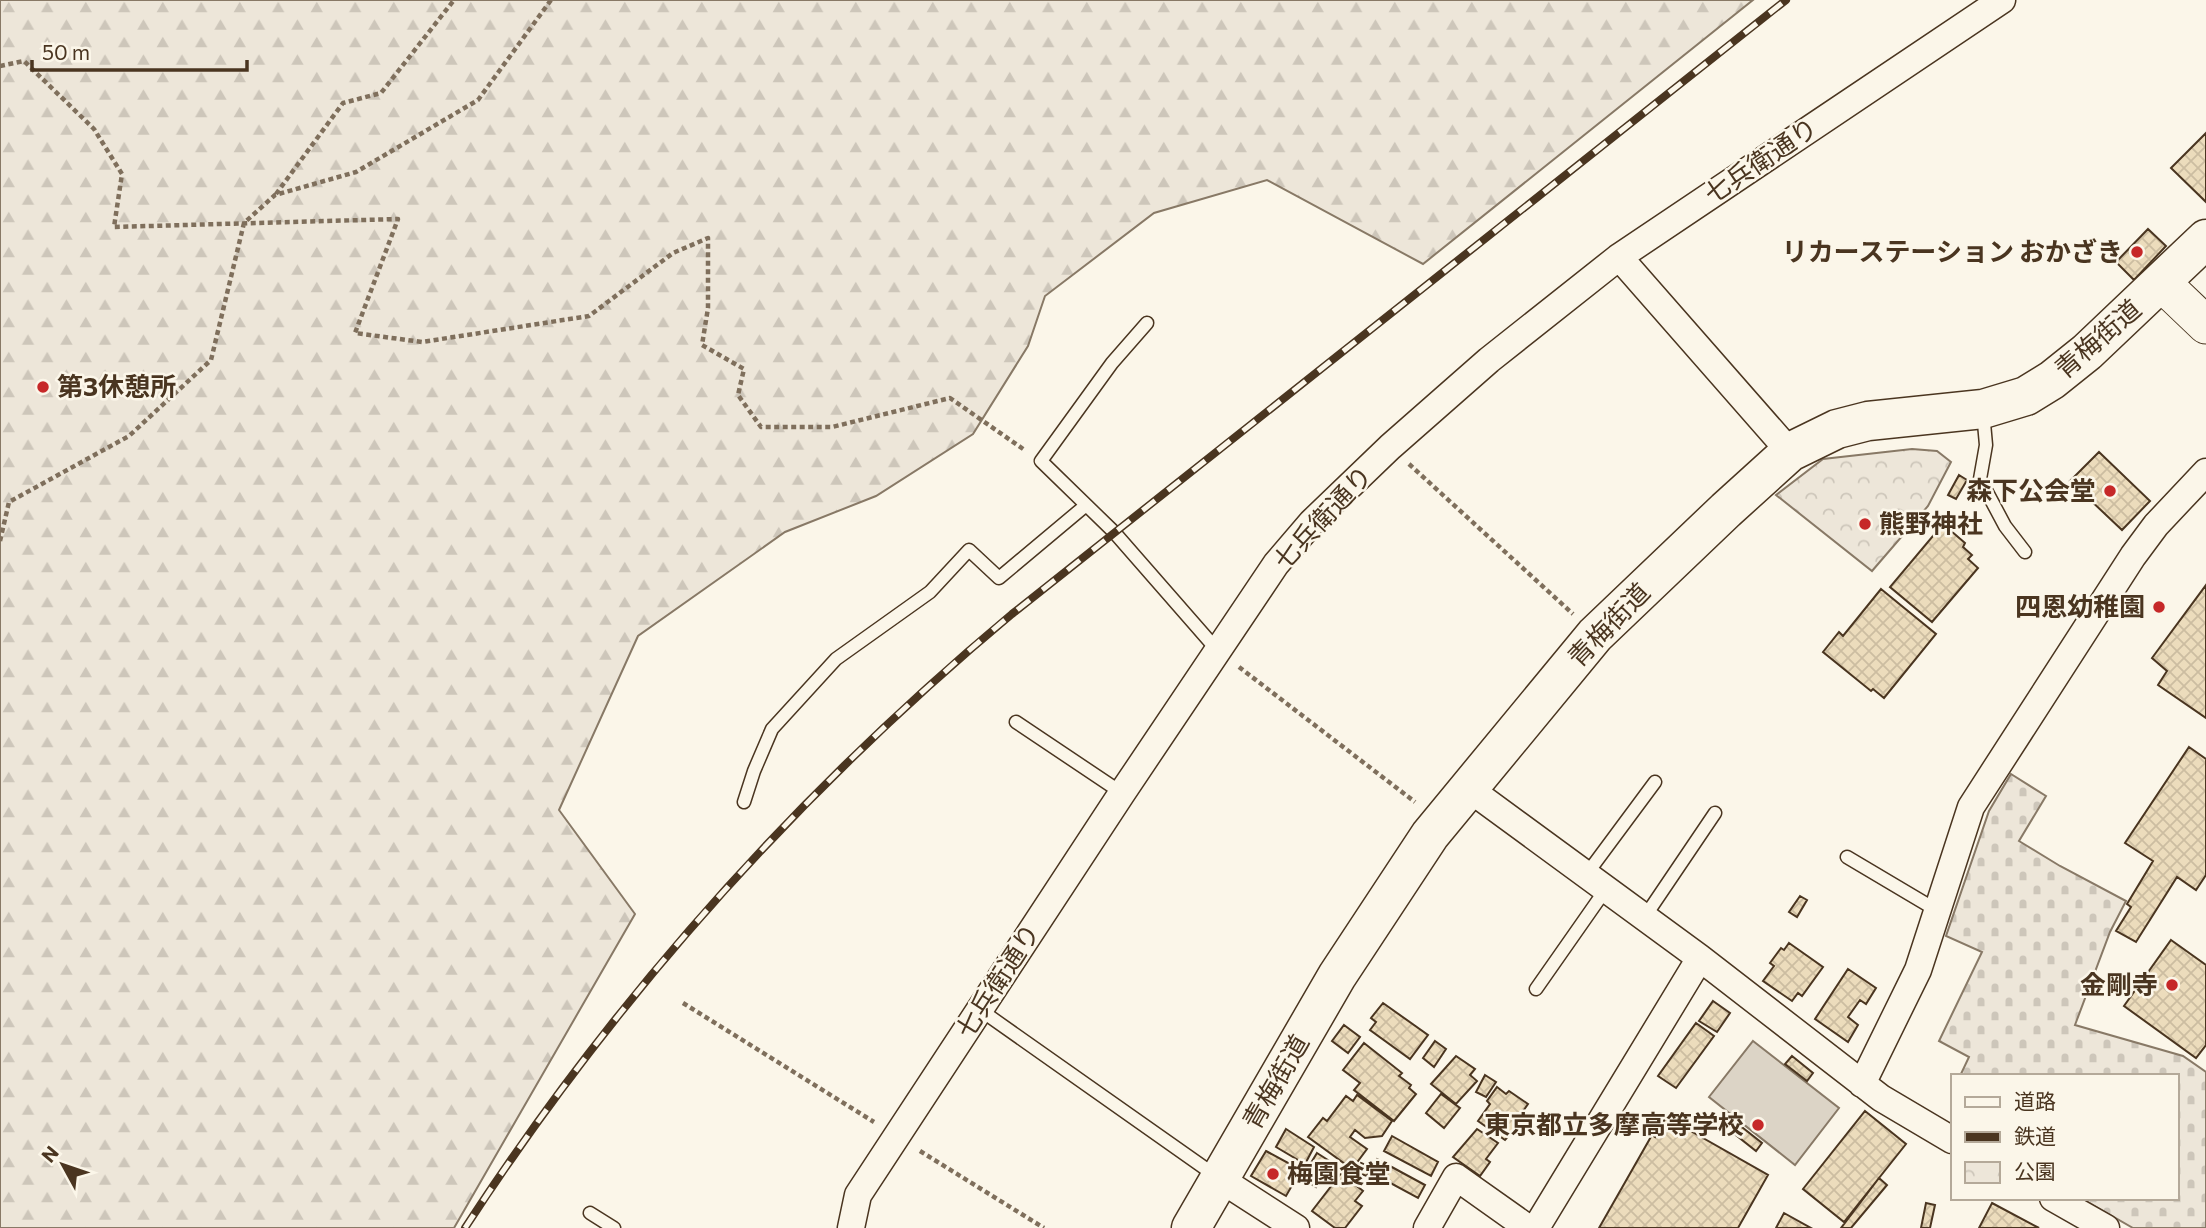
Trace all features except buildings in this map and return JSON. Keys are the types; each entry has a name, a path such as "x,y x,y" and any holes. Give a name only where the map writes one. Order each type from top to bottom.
{"highway":[{"name":"青梅街道","path":"1191,1228 1337,976 1441,822 1595,635 1790,452 1837,429 1868,421 1983,409 2026,396 2052,380 2087,352 2206,239"}],"street":[{"name":"七兵衛通り","path":"851,1228 858,1195 896,1136 1122,793 1285,554 1312,522 1390,447 1489,360 1619,257 2002,0"},
{"path":"1619,257 1790,452"},
{"path":"2162,283 2206,325"},
{"path":"1861,1084 1918,970 1971,807 2133,556 2156,524 2206,472"},
{"path":"1468,788 1700,958 1861,1084 1951,1139"},
{"path":"1536,1228 1700,958"},
{"path":"1427,1228 1456,1177 1528,1228"},
{"path":"1220,1178 1296,1228"},
{"path":"2057,1200 2106,1228"}],"lane":[{"path":"1147,323 1112,363 1041,461 1114,532 1219,651"},
{"path":"1983,409 1986,445 1980,479 2006,526 2025,552"},
{"path":"744,802 772,729 836,659 930,592 969,550 999,578 1085,506"},
{"path":"1016,722 1122,793"},
{"path":"1536,989 1655,782"},
{"path":"1644,918 1714,813"},
{"path":"1847,856 1938,911"},
{"path":"979,1009 1220,1178"},
{"path":"590,1213 614,1228"}],"path":[{"path":"0,541 9,502 129,436 211,360 244,223 275,195 343,103 381,93 454,0"},
{"path":"275,195 356,172 478,100 551,0"},
{"path":"0,66 24,61 94,129 122,174 114,227 398,219 355,333 422,342 589,316 673,253 708,238 708,308 702,345 744,369 738,395 761,427 832,427 950,398 1041,461"},
{"path":"1390,447 1595,635"},
{"path":"1219,651 1441,822"},
{"path":"683,1003 1044,1228"}],"green space":[{"path":"0,0 1753,0 1423,264 1267,180 1154,213 1045,296 1028,346 973,434 876,496 785,532 638,636 559,810 635,914 454,1228 0,1228"},
{"path":"1912,449 1937,451 1951,462 1928,506 1872,571 1776,495 1823,459"},
{"path":"2011,774 2046,796 2019,841 2126,901 2110,932 2075,1025 2183,1056 2206,1072 2206,1228 2133,1228 2084,1200 2178,1200 2178,1074 1961,1074 1969,1057 1939,1041 1982,952 1946,936 1989,811"}],"shaded area":[{"path":"1753,1041 1839,1108 1795,1165 1709,1097"}],"railway":[{"path":"465,1228 584,1059 649,978 716,900 858,752 1012,614 1786,0"}],"place":[{"name":"リカーステーション おかざき","path":"2137,252"},
{"name":"第3休憩所","path":"43,387"},
{"name":"森下公会堂","path":"2110,491"},
{"name":"熊野神社","path":"1865,524"},
{"name":"四恩幼稚園","path":"2159,607"},
{"name":"金剛寺","path":"2172,985"},
{"name":"東京都立多摩高等学校","path":"1758,1125"},
{"name":"梅園食堂","path":"1273,1174"}]}
